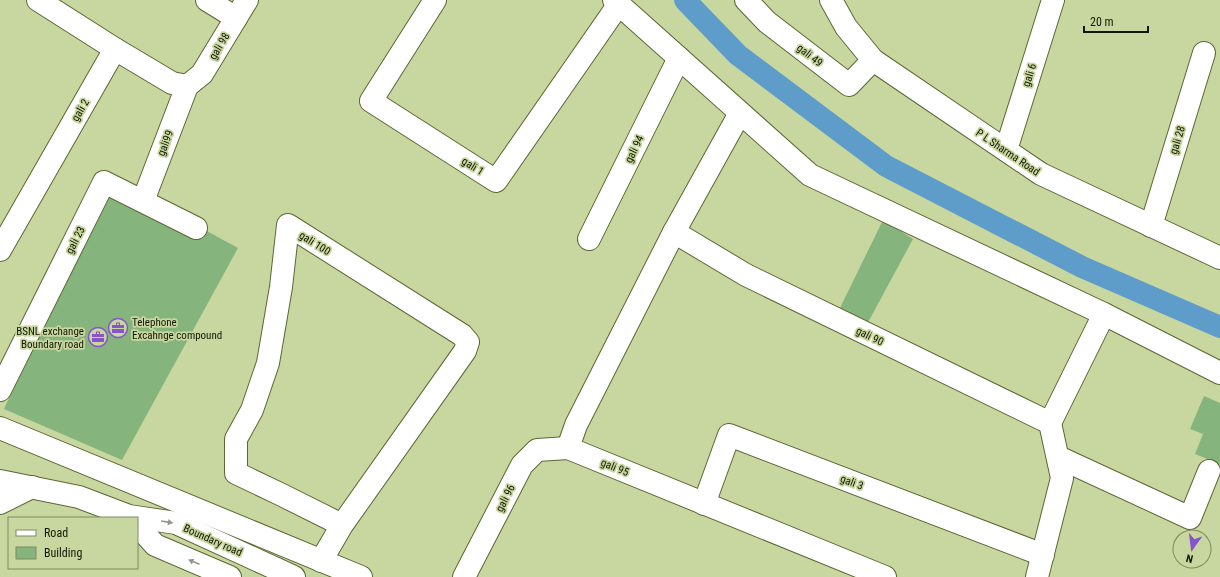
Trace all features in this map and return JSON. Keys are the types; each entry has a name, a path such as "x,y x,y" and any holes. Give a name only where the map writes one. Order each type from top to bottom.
{"street":[{"path":"38,0 114,49 172,83 195,80"},
{"path":"207,0 241,9"},
{"name":"gali 1","path":"435,0 371,101 496,181 616,2"},
{"name":"gali 49","path":"746,0 767,22 848,85 873,60"},
{"name":"P L Sharma Road","path":"831,0 846,27 873,60 1041,174 1220,258"},
{"name":"gali 6","path":"1006,150 1053,0"},
{"path":"616,2 810,175 1104,314 1220,373"},
{"name":"gali 98","path":"195,80 241,9"},
{"name":"gali 2","path":"0,250 114,49"},
{"name":"gali 28","path":"1151,226 1204,54"},
{"name":"gali 94","path":"588,240 679,58"},
{"name":"gali99","path":"143,201 195,80"},
{"path":"568,448 576,425 674,232 740,113"},
{"name":"gali 23","path":"0,390 104,182 196,228"},
{"name":"gali 100","path":"321,561 342,525 465,351 468,342 462,335 288,226 281,287 268,363 252,410 236,439 236,473 282,494 342,525"},
{"name":"gali 90","path":"674,232 746,275 1050,423"},
{"path":"1037,577 1062,478 1050,423 1104,314"},
{"path":"0,428 360,577"},
{"name":"gali 3","path":"704,504 729,436 1043,555"},
{"name":"gali 95","path":"568,448 884,577"},
{"name":"gali 96","path":"464,577 522,465 537,450 568,448"},
{"path":"1058,457 1190,518 1209,471"},
{"path":"0,472 32,487"},
{"name":"Boundary road","path":"0,481 79,497 125,517"},
{"path":"0,503 32,487"},
{"name":"Boundary road","path":"138,521 176,524 294,577"},
{"name":"Boundary road","path":"138,527 155,545 230,577"}],"building":[{"name":"Telephone Excahnge compound","path":"111,179 238,248 122,460 4,409"},
{"path":"883,220 913,239 865,328 838,312"},
{"path":"1204,396 1220,403 1220,464 1195,454 1203,434 1190,429"}],"waterway":[{"path":"685,0 738,55 886,166 1082,267 1220,327"}],"place":[{"name":"Telephone Excahnge compound","path":"118,328"},
{"name":"BSNL exchange Boundary road","path":"98,337"}]}
